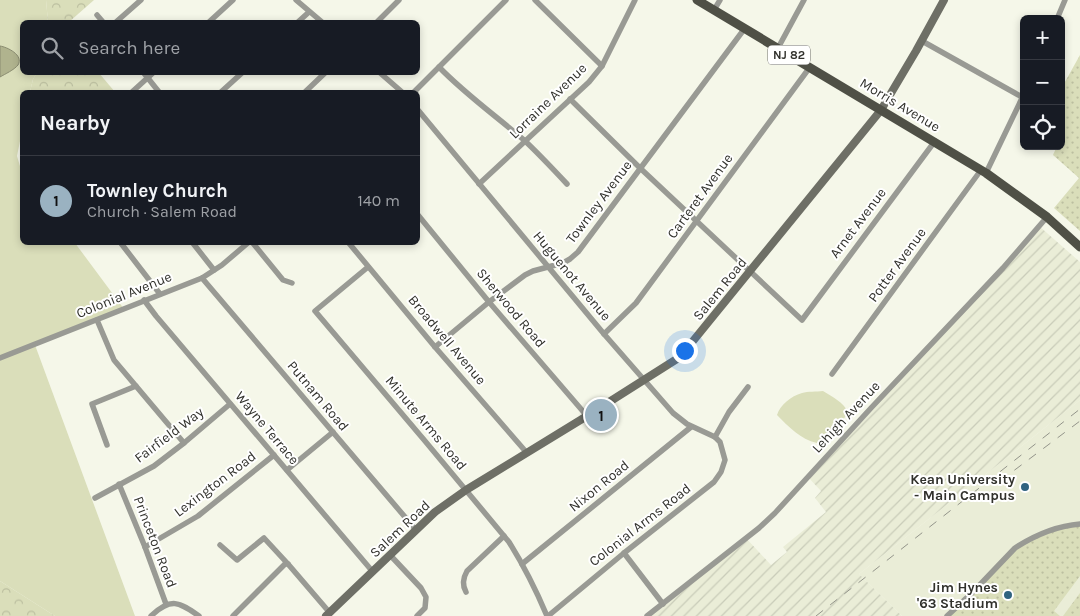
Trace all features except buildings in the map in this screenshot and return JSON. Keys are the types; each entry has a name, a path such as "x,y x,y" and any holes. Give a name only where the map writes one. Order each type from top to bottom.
{"main road":[{"name":"Morris Avenue","path":"697,0 984,171 1047,217 1080,247"}],"street":[{"path":"118,20 141,0"},
{"path":"211,20 233,0"},
{"path":"296,0 319,20"},
{"path":"379,20 399,0"},
{"path":"416,90 506,0"},
{"path":"535,0 602,66"},
{"name":"Lorraine Avenue","path":"479,184 589,82 602,66 635,0"},
{"path":"714,10 720,0"},
{"path":"778,48 804,0"},
{"path":"1059,15 1065,0"},
{"name":"Salem Road","path":"328,614 435,512 466,490 680,357 881,110 922,41 941,1"},
{"path":"300,20 309,12"},
{"path":"97,15 101,20"},
{"name":"Townley Avenue","path":"435,347 525,275 563,263 578,252 745,28"},
{"path":"922,41 1020,93"},
{"path":"439,67 525,141 567,184"},
{"name":"Carteret Avenue","path":"604,334 636,303 810,67"},
{"path":"146,75 157,90"},
{"path":"134,90 151,75"},
{"path":"223,90 240,75"},
{"path":"307,90 323,75"},
{"path":"382,75 400,90"},
{"path":"570,99 750,272"},
{"name":"Potter Avenue","path":"832,374 984,171 1020,101"},
{"name":"Huguenot Avenue","path":"420,112 604,334 673,413 691,427 715,437 720,442"},
{"name":"Arnet Avenue","path":"750,272 802,320 935,141"},
{"name":"Sherwood Road","path":"420,217 489,302 587,416"},
{"name":"Lehigh Avenue","path":"647,616 776,513 1004,268 1047,217"},
{"path":"122,245 160,294"},
{"path":"194,245 214,270"},
{"name":"Colonial Avenue","path":"0,358 202,278 247,245"},
{"path":"254,245 283,280 292,282"},
{"name":"Broadwell Avenue","path":"350,245 435,347 527,453"},
{"name":"Minute Arms Road","path":"368,267 315,311 504,536 533,583 548,616"},
{"name":"Putnam Road","path":"202,278 416,530"},
{"name":"Wayne Terrace","path":"144,300 373,572"},
{"path":"97,320 114,360 184,443"},
{"path":"107,445 92,404 136,386"},
{"path":"715,437 729,412 748,387"},
{"name":"Fairfield Way","path":"95,498 154,466 230,404"},
{"name":"Nixon Road","path":"522,564 691,427"},
{"path":"286,470 333,432"},
{"name":"Colonial Arms Road","path":"548,616 718,478 722,472 725,460 720,442"},
{"name":"Lexington Road","path":"145,547 198,516 274,455"},
{"name":"Princeton Road","path":"119,484 166,604 185,606 199,616"},
{"path":"947,616 1022,543 1033,536 1053,529 1080,524"},
{"path":"466,592 463,581 467,571 504,536"},
{"path":"220,545 237,560 264,538 288,564 328,614"},
{"path":"624,553 663,604"},
{"path":"390,555 421,588 426,597 426,608 417,616"},
{"path":"233,616 285,564 288,564"},
{"path":"151,616 166,604"}],"shaded area":[{"path":"0,46 14,52 19,61 14,69 0,77"},
{"path":"1039,226 1080,262 1080,400 859,574 902,616 644,616 745,537 771,565 787,552 783,547 826,512 815,498 821,491 807,476"},
{"name":"Kean University - Main Campus","path":"1080,400 1080,616 902,616 859,574"}],"green space":[{"path":"0,0 46,0 48,20 20,20 20,75 36,75 30,90 20,90 20,141 17,156 20,166 20,245 76,245 124,309 35,345 135,616 55,616 0,581"},
{"path":"46,0 94,0 71,20 48,20"},
{"path":"1080,55 1080,231 1054,208 1079,178 1053,155 1055,150 1065,150 1065,82"},
{"path":"36,75 101,75 113,90 30,90"},
{"path":"823,391 841,403 849,413 828,435 817,443 800,436 777,415 783,404 794,396 804,392"},
{"path":"1080,524 1080,576 1054,611 1060,616 946,616 1015,548 1033,536"},
{"path":"0,581 55,616 0,616"},
{"path":"1080,593 1080,616 1063,616"}],"railway":[{"path":"816,616 1080,409"},
{"path":"1000,481 1080,421"}],"place":[{"name":"Townley Church","path":"601,415"},
{"name":"Kean University - Main Campus","path":"1025,487"},
{"name":"Jim Hynes '63 Stadium","path":"1008,595"}]}
